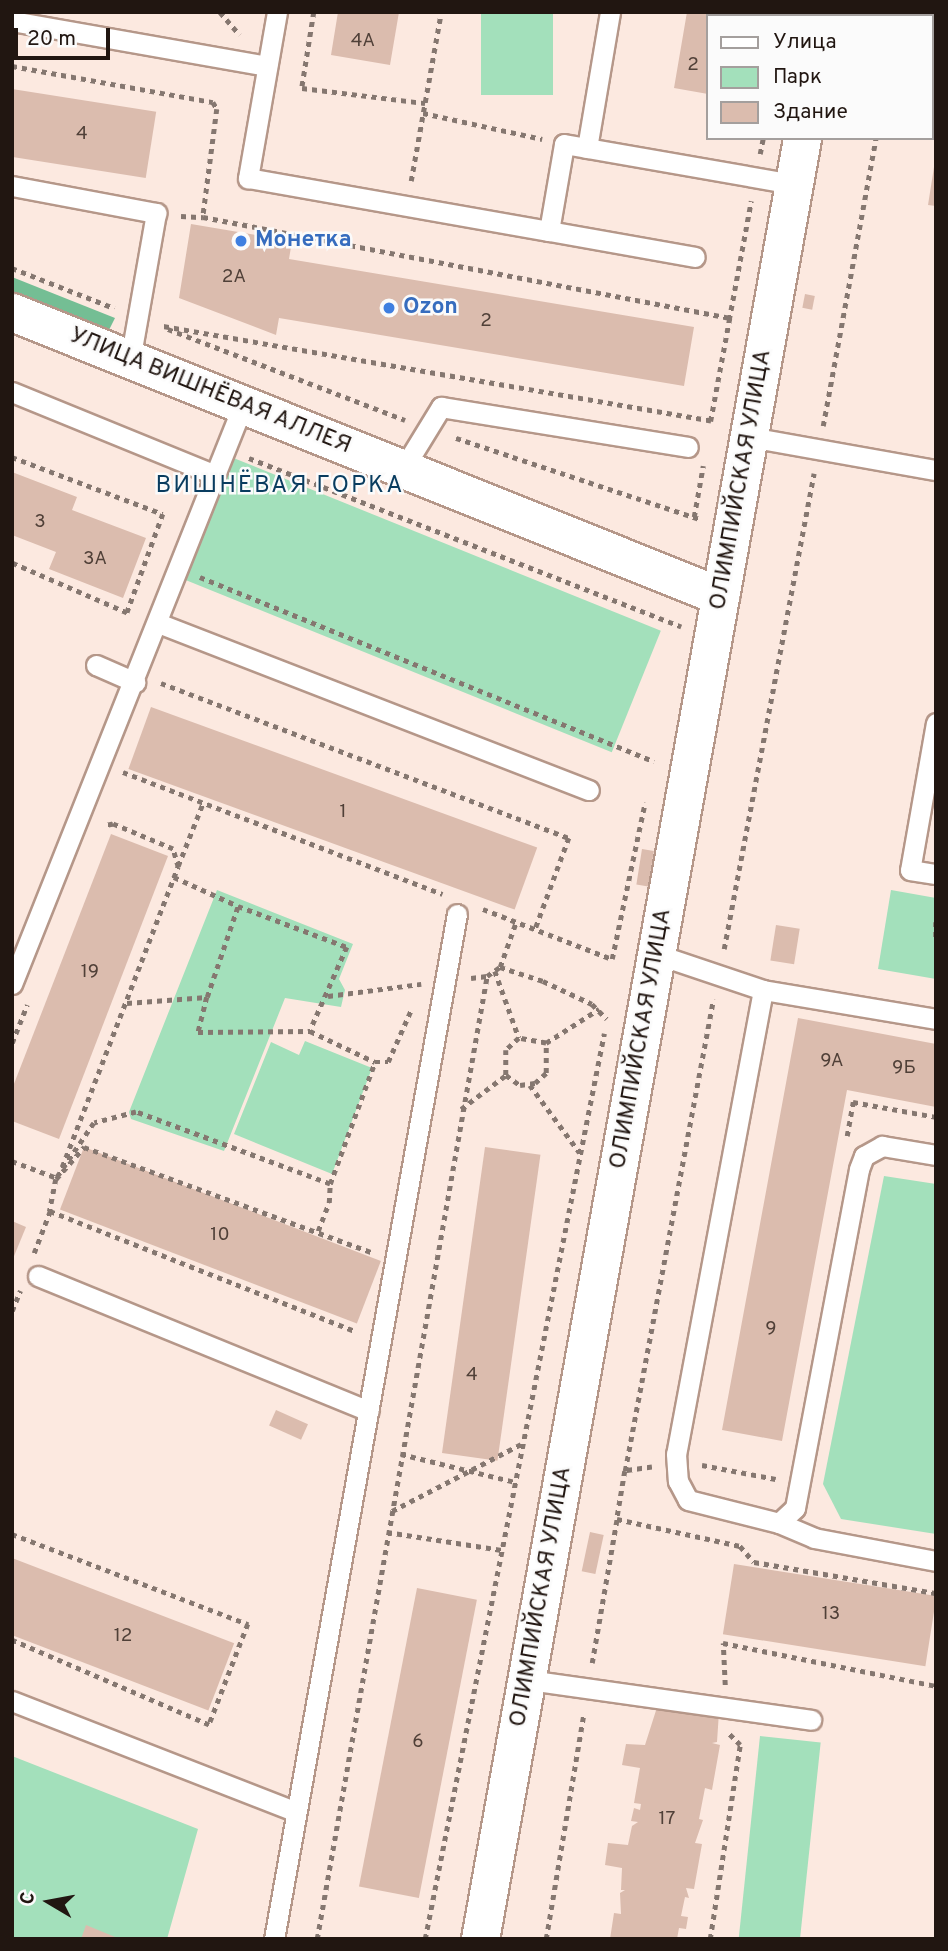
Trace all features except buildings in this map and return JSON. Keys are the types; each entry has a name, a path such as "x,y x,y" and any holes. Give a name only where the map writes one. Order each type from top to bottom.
{"street":[{"name":"ОЛИМПИЙСКАЯ УЛИЦА","path":"480,1939 720,596 734,532 802,140"},
{"name":"УЛИЦА ВИШНЁВАЯ АЛЛЕЯ","path":"12,312 720,596"}],"lane":[{"path":"277,12 248,178 695,257"},
{"path":"587,148 610,12"},
{"path":"12,21 267,66"},
{"path":"549,231 565,144 794,184"},
{"path":"12,187 156,213 130,360"},
{"path":"12,392 215,475"},
{"path":"12,984 135,682 243,405"},
{"path":"402,469 441,407 688,447"},
{"path":"750,437 936,470"},
{"path":"158,623 589,790"},
{"path":"96,665 135,682"},
{"path":"936,723 909,870 936,874"},
{"path":"276,1938 296,1812 457,914"},
{"path":"656,954 763,990 936,1019"},
{"path":"763,990 676,1464 678,1481 688,1500 779,1523 814,1538 936,1561"},
{"path":"779,1523 795,1508 859,1169 864,1156 882,1146 936,1155"},
{"path":"38,1276 368,1410"},
{"path":"528,1680 811,1720"},
{"path":"12,1701 296,1812"}],"path":[{"path":"314,12 302,88 425,103"},
{"path":"407,206 440,12"},
{"path":"12,66 213,102 217,109 202,217"},
{"path":"423,113 565,144"},
{"path":"709,434 763,140"},
{"path":"625,1471 876,140"},
{"path":"156,213 202,217 730,318"},
{"path":"12,268 136,317"},
{"path":"157,325 159,312"},
{"path":"157,325 711,421"},
{"path":"157,325 428,429 734,532"},
{"path":"12,457 163,514 127,613 12,563"},
{"path":"694,517 704,462"},
{"path":"195,575 654,761"},
{"path":"203,803 56,1179 50,1212 352,1333 362,1318"},
{"path":"96,828 113,824 173,849 178,867"},
{"path":"174,877 238,906 347,947 328,996 310,1031"},
{"path":"238,906 206,997 198,1032 310,1031 375,1062 388,1062 413,1006"},
{"path":"328,996 487,976 500,967 516,922"},
{"path":"936,922 936,937"},
{"path":"425,1939 607,1015 599,1009 500,967"},
{"path":"495,971 519,1038"},
{"path":"317,1939 461,1109 487,976"},
{"path":"418,995 423,984"},
{"path":"127,1003 206,997"},
{"path":"519,1038 546,1043 599,1009"},
{"path":"506,1075 506,1051 519,1038"},
{"path":"506,1075 520,1085 530,1084 546,1073 546,1043"},
{"path":"318,1231 329,1203 330,1184 375,1062"},
{"path":"461,1109 506,1075"},
{"path":"530,1084 580,1153"},
{"path":"56,1179 94,1123 136,1112 330,1184"},
{"path":"56,1179 84,1147 381,1256"},
{"path":"12,1161 56,1179"},
{"path":"391,1511 523,1443"},
{"path":"401,1454 515,1482"},
{"path":"546,1939 617,1519"},
{"path":"387,1532 502,1549"},
{"path":"12,1534 248,1624 209,1725 12,1640"}],"green space":[{"path":"481,12 553,12 553,95 481,95"},
{"path":"12,277 115,318 104,340 12,302"},
{"path":"226,455 661,631 612,752 177,576"},
{"path":"217,890 353,944 339,979 345,990 341,1007 285,998 224,1151 131,1119 129,1112"},
{"path":"891,890 936,898 936,979 878,969"},
{"path":"305,1041 372,1068 332,1174 234,1134 271,1042 299,1055"},
{"path":"884,1176 936,1184 936,1534 841,1519 823,1484"},
{"path":"760,1736 821,1742 800,1939 739,1939"},
{"path":"12,1756 198,1829 167,1939 12,1937"}],"place":[{"name":"Монетка","path":"241,241"},
{"name":"Ozon","path":"389,308"}],"district":[{"name":"ВИШНЁВАЯ ГОРКА","path":"280,487"}]}
